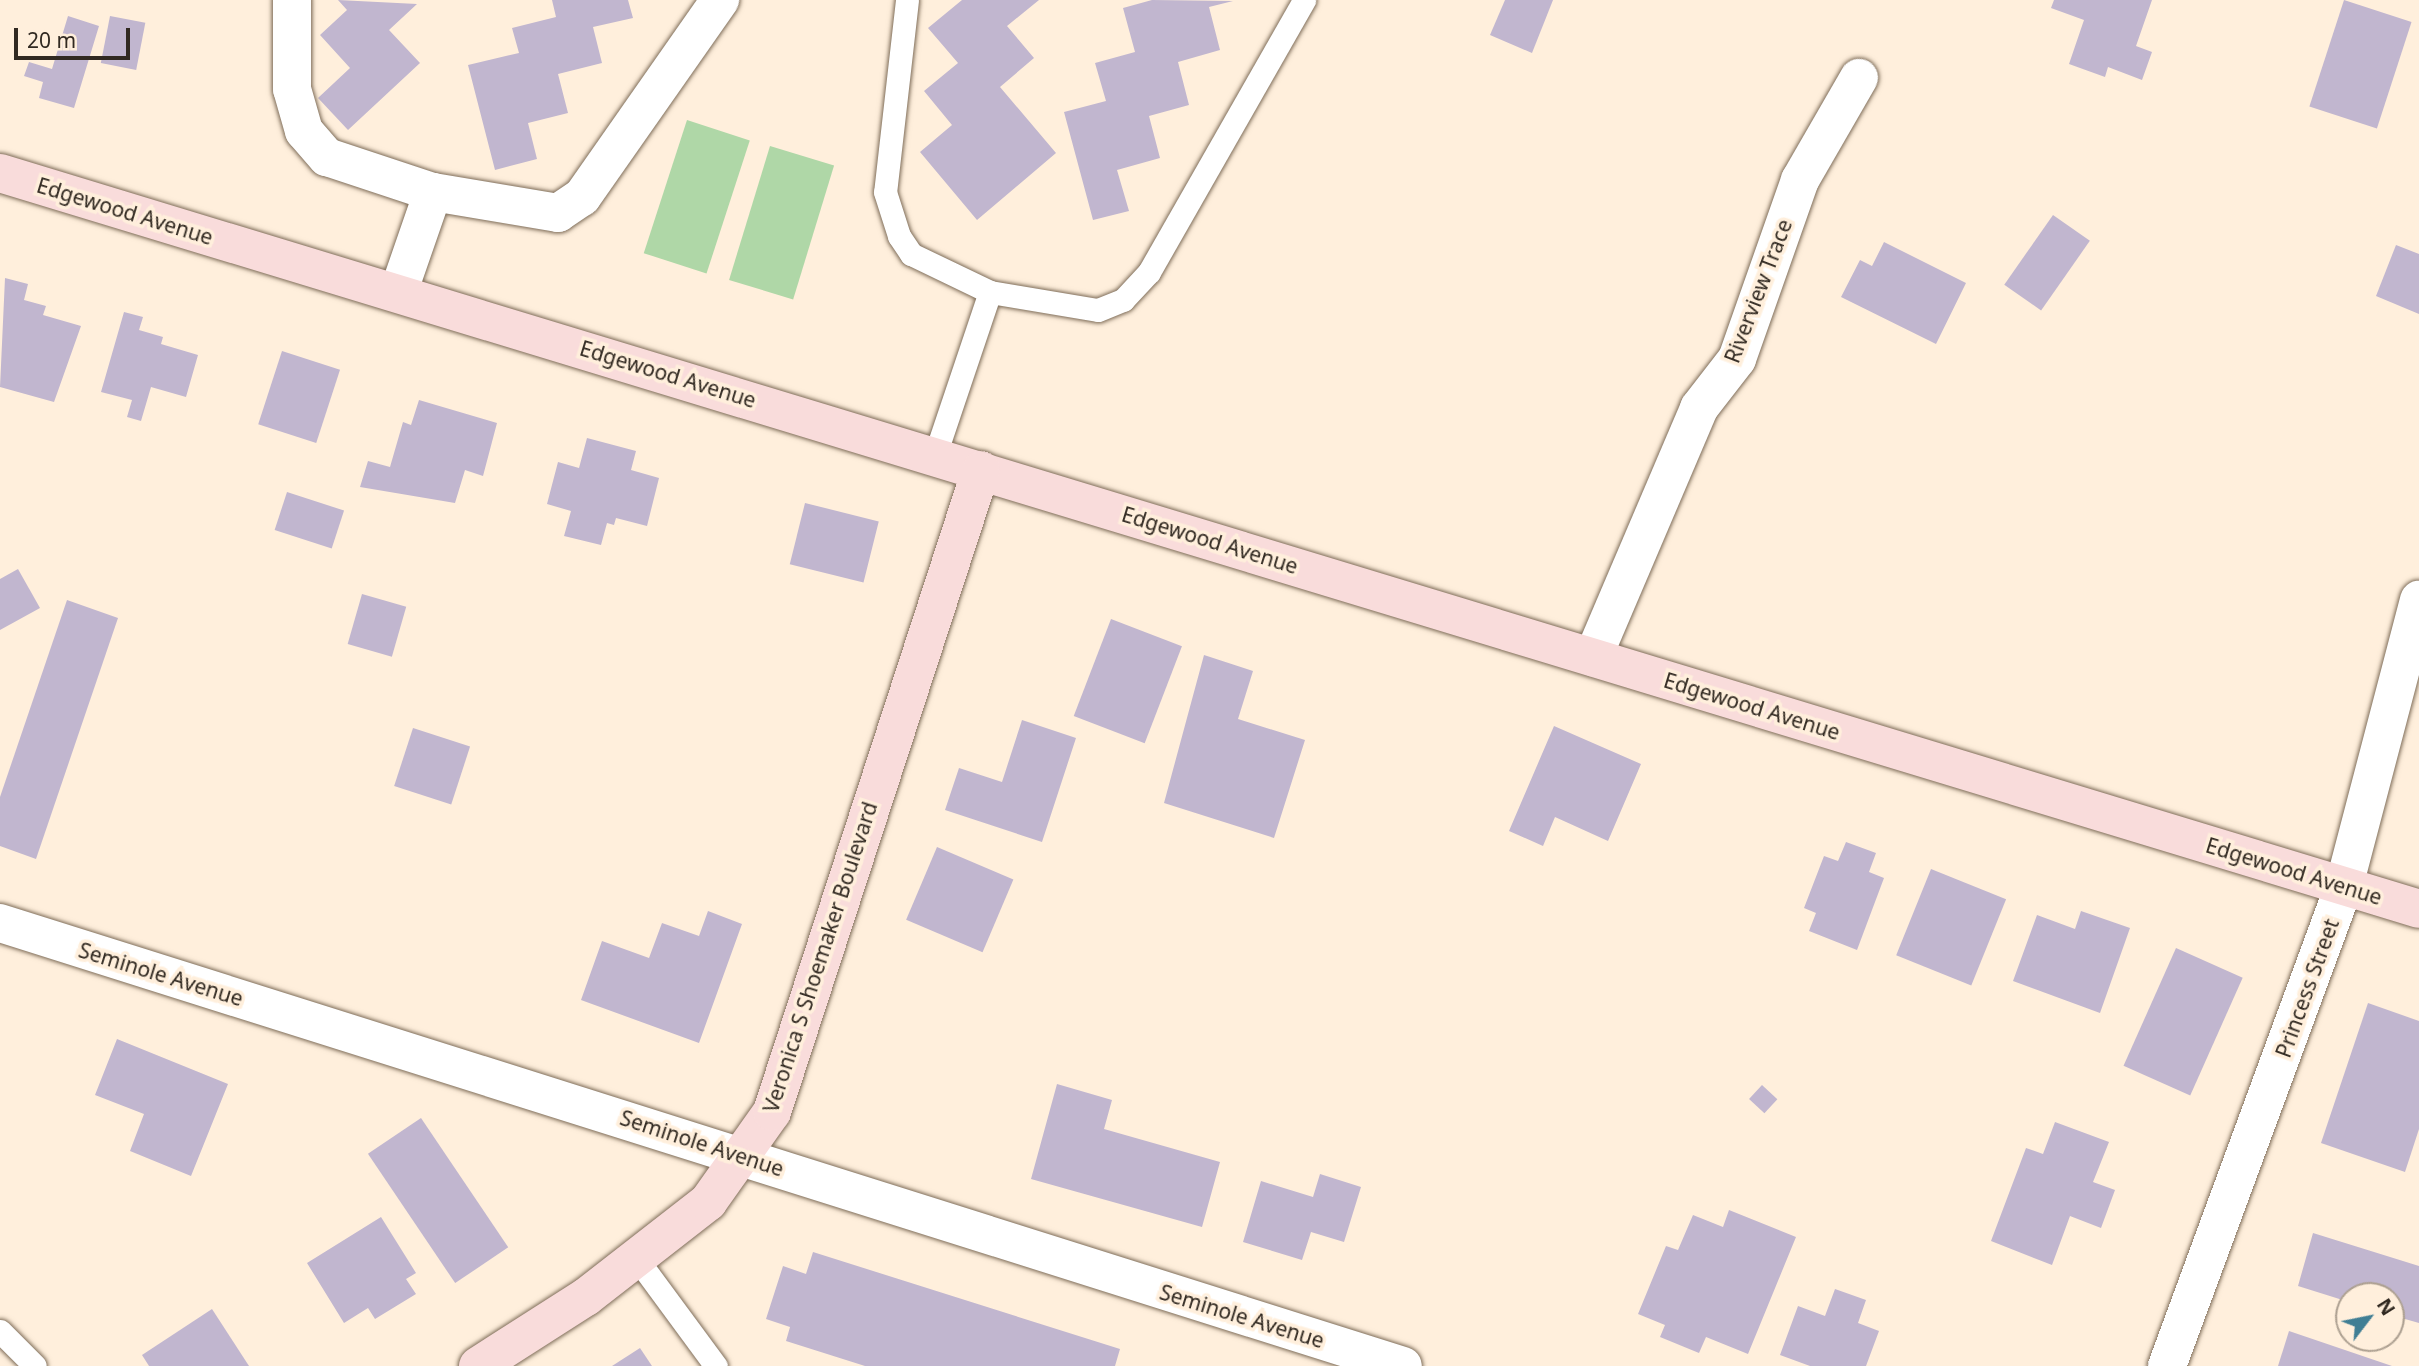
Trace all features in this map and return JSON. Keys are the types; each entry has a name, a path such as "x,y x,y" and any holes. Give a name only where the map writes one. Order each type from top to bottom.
{"street":[{"path":"292,0 292,89 304,131 327,157 433,192 558,213 582,197 720,0"},
{"name":"Riverview Trace","path":"1593,657 1699,408 1737,359 1800,180 1859,78"},
{"name":"Edgewood Avenue","path":"0,173 935,455 2419,909"},
{"path":"398,293 433,192"},
{"name":"Veronica S Shoemaker Boulevard","path":"478,1366 637,1259 708,1202 738,1156 772,1112 981,470"},
{"name":"Princess Street","path":"2166,1366 2344,886 2419,600"},
{"name":"Seminole Avenue","path":"0,923 1393,1365"}],"lane":[{"path":"907,0 888,202 911,254 990,292 1098,310 1123,300 1149,272 1304,0"},
{"path":"935,455 990,292"},
{"path":"637,1259 716,1366"},
{"path":"0,1331 35,1366"}],"green space":[{"path":"687,120 750,140 707,274 644,253"},
{"path":"770,146 834,166 793,299 729,280"}],"building":[{"path":"338,0 417,4 389,30 420,63 348,130 318,98 350,68 320,35 347,10"},
{"path":"552,0 628,0 633,18 593,27 602,63 558,74 568,113 528,123 537,159 495,170 468,65 519,53 512,28 556,17"},
{"path":"962,0 1039,0 1007,26 1034,58 1000,87 1056,153 977,220 920,152 952,125 924,91 958,63 928,28"},
{"path":"1152,0 1233,1 1209,7 1220,50 1178,62 1189,105 1149,116 1160,158 1117,170 1129,211 1093,220 1064,112 1106,101 1095,63 1135,52 1123,8"},
{"path":"1505,0 1553,0 1532,53 1490,35"},
{"path":"2054,0 2152,0 2136,46 2152,52 2142,80 2108,67 2105,77 2069,64 2084,20 2051,8"},
{"path":"2344,0 2412,22 2377,128 2309,107"},
{"path":"68,16 99,26 74,108 39,98 43,82 24,76 29,62 52,69"},
{"path":"110,16 145,23 136,70 101,63"},
{"path":"2053,215 2090,241 2041,310 2004,285"},
{"path":"1884,242 1966,283 1936,344 1841,297 1860,260 1872,266"},
{"path":"2396,245 2419,254 2419,314 2376,296"},
{"path":"5,278 28,284 24,300 46,306 43,315 81,326 54,402 0,387"},
{"path":"124,312 143,317 139,330 163,337 161,344 198,355 186,397 151,387 141,421 127,417 132,400 101,392"},
{"path":"282,351 340,370 316,443 258,424"},
{"path":"419,400 497,423 483,476 465,470 455,503 360,487 368,461 390,467 403,422 411,425"},
{"path":"587,438 636,451 631,470 659,478 647,526 616,518 614,525 607,523 601,545 564,536 571,511 547,504 558,462 579,468"},
{"path":"287,492 344,511 332,549 275,530"},
{"path":"805,503 879,521 864,583 790,564"},
{"path":"18,569 40,608 0,630 0,579"},
{"path":"362,594 406,607 392,657 348,644"},
{"path":"67,600 118,618 36,859 0,846 0,797"},
{"path":"1111,619 1182,646 1145,743 1074,716"},
{"path":"1204,655 1253,671 1238,719 1305,740 1274,838 1164,803"},
{"path":"1022,720 1076,738 1042,842 945,810 959,768 1002,782"},
{"path":"1554,726 1641,764 1608,841 1555,817 1543,846 1509,831"},
{"path":"413,728 470,747 451,805 394,786"},
{"path":"1846,842 1876,853 1869,872 1884,878 1857,950 1809,931 1816,913 1804,908 1824,856 1838,861"},
{"path":"937,847 1013,879 983,952 906,920"},
{"path":"1931,869 2006,899 1971,986 1896,955"},
{"path":"708,911 742,924 699,1043 581,1000 602,941 649,958 662,923 699,936"},
{"path":"2081,911 2130,928 2100,1013 2013,981 2037,915 2075,929"},
{"path":"2176,948 2243,978 2190,1096 2124,1066"},
{"path":"2368,1003 2419,1021 2419,1129 2405,1172 2321,1143"},
{"path":"117,1039 228,1084 191,1176 130,1151 144,1114 95,1095"},
{"path":"1057,1084 1112,1100 1104,1129 1220,1162 1202,1227 1031,1179"},
{"path":"1762,1085 1777,1099 1764,1113 1749,1099"},
{"path":"421,1118 508,1247 455,1283 368,1154"},
{"path":"2055,1122 2109,1142 2093,1182 2115,1190 2101,1228 2070,1216 2052,1265 1991,1241 2026,1148 2043,1154"},
{"path":"1320,1174 1361,1187 1344,1242 1311,1232 1302,1260 1243,1242 1261,1181 1313,1197"},
{"path":"1729,1210 1796,1237 1748,1354 1706,1337 1699,1353 1660,1337 1665,1325 1638,1314 1666,1246 1678,1250 1693,1215 1723,1227"},
{"path":"381,1217 416,1273 406,1279 416,1294 375,1319 368,1308 344,1323 307,1263"},
{"path":"2313,1233 2419,1266 2419,1323 2405,1319 2405,1282 2335,1282 2335,1298 2298,1286"},
{"path":"813,1252 1120,1349 1115,1366 865,1366 786,1341 790,1327 766,1319 783,1266 806,1274"},
{"path":"1835,1289 1866,1300 1858,1323 1879,1331 1866,1366 1810,1366 1780,1355 1798,1306 1825,1316"},
{"path":"212,1309 249,1366 149,1366 142,1355"},
{"path":"2289,1331 2335,1347 2335,1352 2351,1352 2392,1366 2278,1366"},
{"path":"640,1348 652,1366 612,1366"}]}
